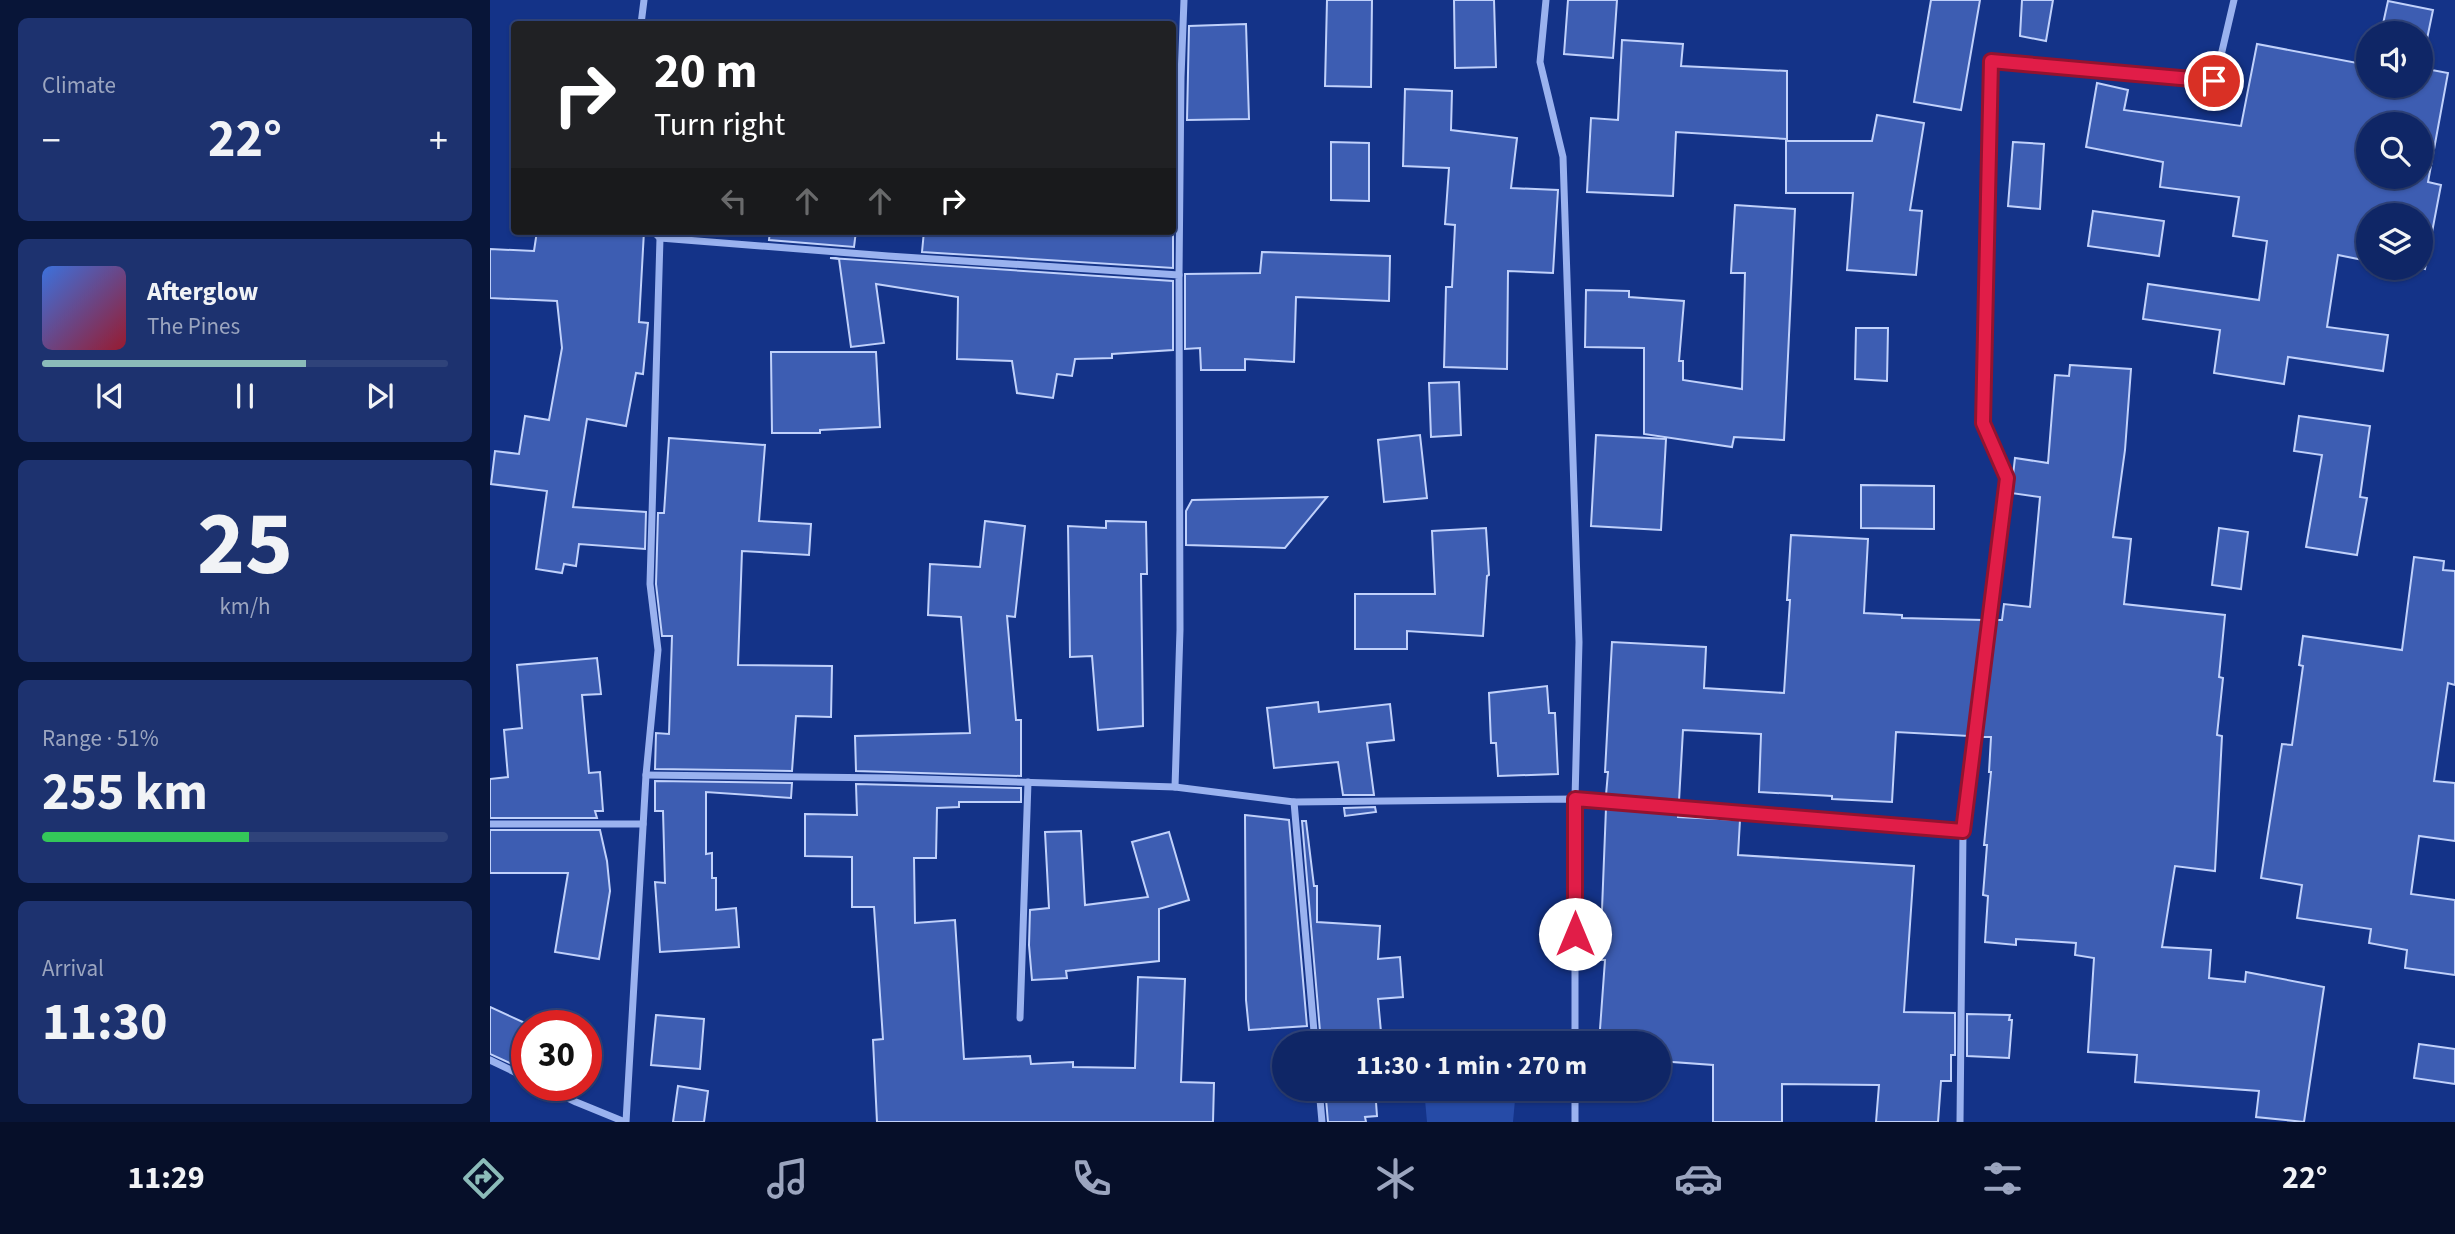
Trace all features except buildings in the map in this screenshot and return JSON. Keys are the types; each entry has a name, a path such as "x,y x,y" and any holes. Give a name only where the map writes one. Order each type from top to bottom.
{"street":[{"path":"641,21 644,0"},
{"path":"1175,787 1180,629 1179,275 1184,0"},
{"path":"1546,0 1540,62 1563,157 1579,642 1575,799 1575,1031"},
{"path":"1960,1122 1963,831 2007,478 1983,423 1991,61 2214,81 2234,0"},
{"path":"657,235 660,238 902,257 1179,275"},
{"path":"574,1101 625,1122 646,775 658,650 650,584 660,238"},
{"path":"646,775 891,778 1175,787 1294,802 1575,799 1963,831"},
{"path":"1020,1018 1028,782"},
{"path":"1294,802 1314,1031"},
{"path":"490,824 643,824"},
{"path":"490,1060 511,1070"},
{"path":"1320,1101 1322,1122"},
{"path":"1575,1101 1575,1122"}],"shaded area":[{"path":"1425,1101 1515,1101 1513,1122 1427,1122"}],"route":[{"path":"1575,934 1575,799 1963,831 2007,478 1983,423 1991,61 2214,81"}]}
